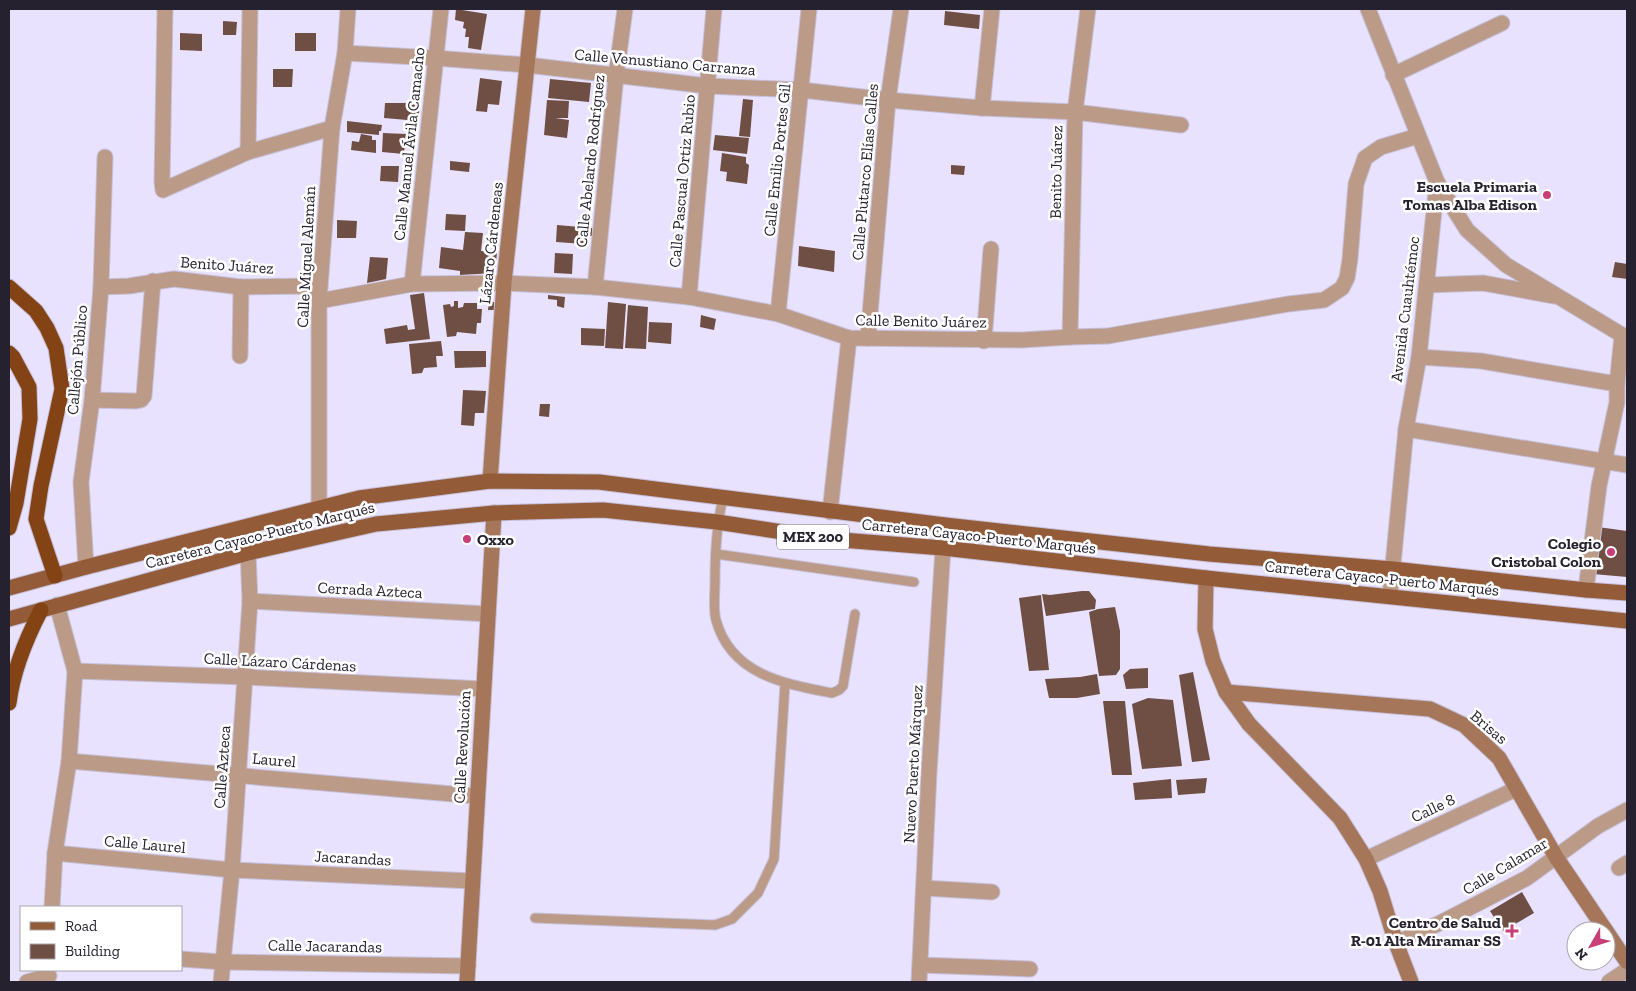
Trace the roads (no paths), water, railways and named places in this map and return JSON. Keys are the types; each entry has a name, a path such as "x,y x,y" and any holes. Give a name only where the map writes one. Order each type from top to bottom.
{"highway":[{"path":"9,287 36,311 47,328 56,348 62,389 36,518 55,576"},
{"path":"9,353 29,387 30,419 16,503 9,528"},
{"path":"9,702 10,691 26,640 41,610"}],"main road":[{"name":"Carretera Cayaco-Puerto Marqués","path":"9,588 358,498 490,481 599,482 830,512 1200,553 1393,569 1627,593"},
{"name":"Carretera Cayaco-Puerto Marqués","path":"9,618 248,553 376,524 494,513 603,510 717,522 829,539 943,548 1206,578 1627,622"}],"street":[{"path":"165,9 163,190 248,152 332,128"},
{"path":"248,152 250,9"},
{"name":"Calle Miguel Alemán","path":"319,508 319,301 332,128 344,53 348,9"},
{"name":"Calle Manuel Ávila Camacho","path":"412,284 441,9"},
{"name":"Lázaro Cárdeneas","path":"490,481 504,283 533,9"},
{"name":"Calle Abelardo Rodríguez","path":"595,287 616,76 625,9"},
{"name":"Calle Pascual Ortiz Rubio","path":"689,297 714,9"},
{"name":"Calle Emilio Portes Gil","path":"778,314 809,9"},
{"name":"Calle Plutarco Elías Calles","path":"868,338 888,100 901,9"},
{"path":"982,108 992,9"},
{"name":"Benito Juárez","path":"1070,337 1075,112 1088,9"},
{"name":"Avenida Cuauhtémoc","path":"1368,9 1437,182 1419,357 1406,429 1390,596"},
{"path":"1393,75 1502,23"},
{"name":"Calle Venustiano Carranza","path":"344,53 527,65 708,86 802,90 982,108 1075,112 1181,125"},
{"name":"Calle Benito Juárez","path":"319,301 412,284 504,283 595,287 689,297 778,314 849,338 1022,340 1108,336 1288,304 1324,300 1342,288 1347,278 1356,184 1365,158 1381,147 1418,136"},
{"name":"Callejón Público","path":"86,567 81,482 92,400 101,287 105,157"},
{"path":"1437,182 1467,230 1506,265 1625,337 1617,402 1599,486 1586,590"},
{"path":"984,340 991,249"},
{"name":"Benito Juárez","path":"101,287 129,286 174,279 241,287 312,286 313,294 319,301"},
{"path":"92,400 136,401 141,400 144,396 152,281"},
{"path":"1427,285 1483,283 1563,298"},
{"path":"240,356 241,287"},
{"path":"830,512 849,338"},
{"path":"1419,357 1481,362 1618,384"},
{"path":"1406,429 1627,466"},
{"name":"Calle Revolución","path":"467,982 476,796 494,513"},
{"name":"Nuevo Puerto Márquez","path":"919,982 929,773 943,548"},
{"name":"Calle Azteca","path":"221,982 232,870 250,601 248,553"},
{"path":"1206,578 1205,629 1213,661 1226,692 1249,724 1340,818 1366,859 1380,890 1396,943 1411,982"},
{"name":"Cerrada Azteca","path":"250,601 488,614"},
{"path":"52,906 55,853 69,761 74,672 57,605"},
{"name":"Calle Lázaro Cárdenas","path":"74,672 245,677 483,689"},
{"name":"Brisas","path":"1226,692 1430,709 1464,726 1499,758 1556,857 1599,921"},
{"name":"Laurel","path":"69,761 476,796"},
{"name":"Calle 8","path":"1366,859 1516,789"},
{"name":"Calle Calamar","path":"1396,943 1442,922 1527,878 1598,826 1627,810"},
{"name":"Calle Laurel","path":"55,853 232,870"},
{"name":"Jacarandas","path":"232,870 472,881"},
{"path":"924,888 992,892"},
{"name":"Brisas","path":"1616,946 1627,962"},
{"name":"Calle Jacarandas","path":"182,959 222,962 468,966"},
{"path":"920,965 1009,975 1030,969"},
{"path":"1609,982 1627,970"},
{"path":"27,982 50,976"}],"lane":[{"path":"723,498 717,522 715,619 727,646 748,667 786,684 832,693 839,690 843,686 855,614"},
{"path":"716,554 914,582"},
{"path":"536,918 715,925 732,919 758,894 774,859 786,684"}],"place":[{"name":"Escuela Primaria Tomas Alba Edison","path":"1547,195"},
{"name":"Oxxo","path":"467,539"},
{"name":"Colegio Cristobal Colon","path":"1611,552"},
{"name":"Centro de Salud R-01 Alta Miramar SS","path":"1512,931"}]}
